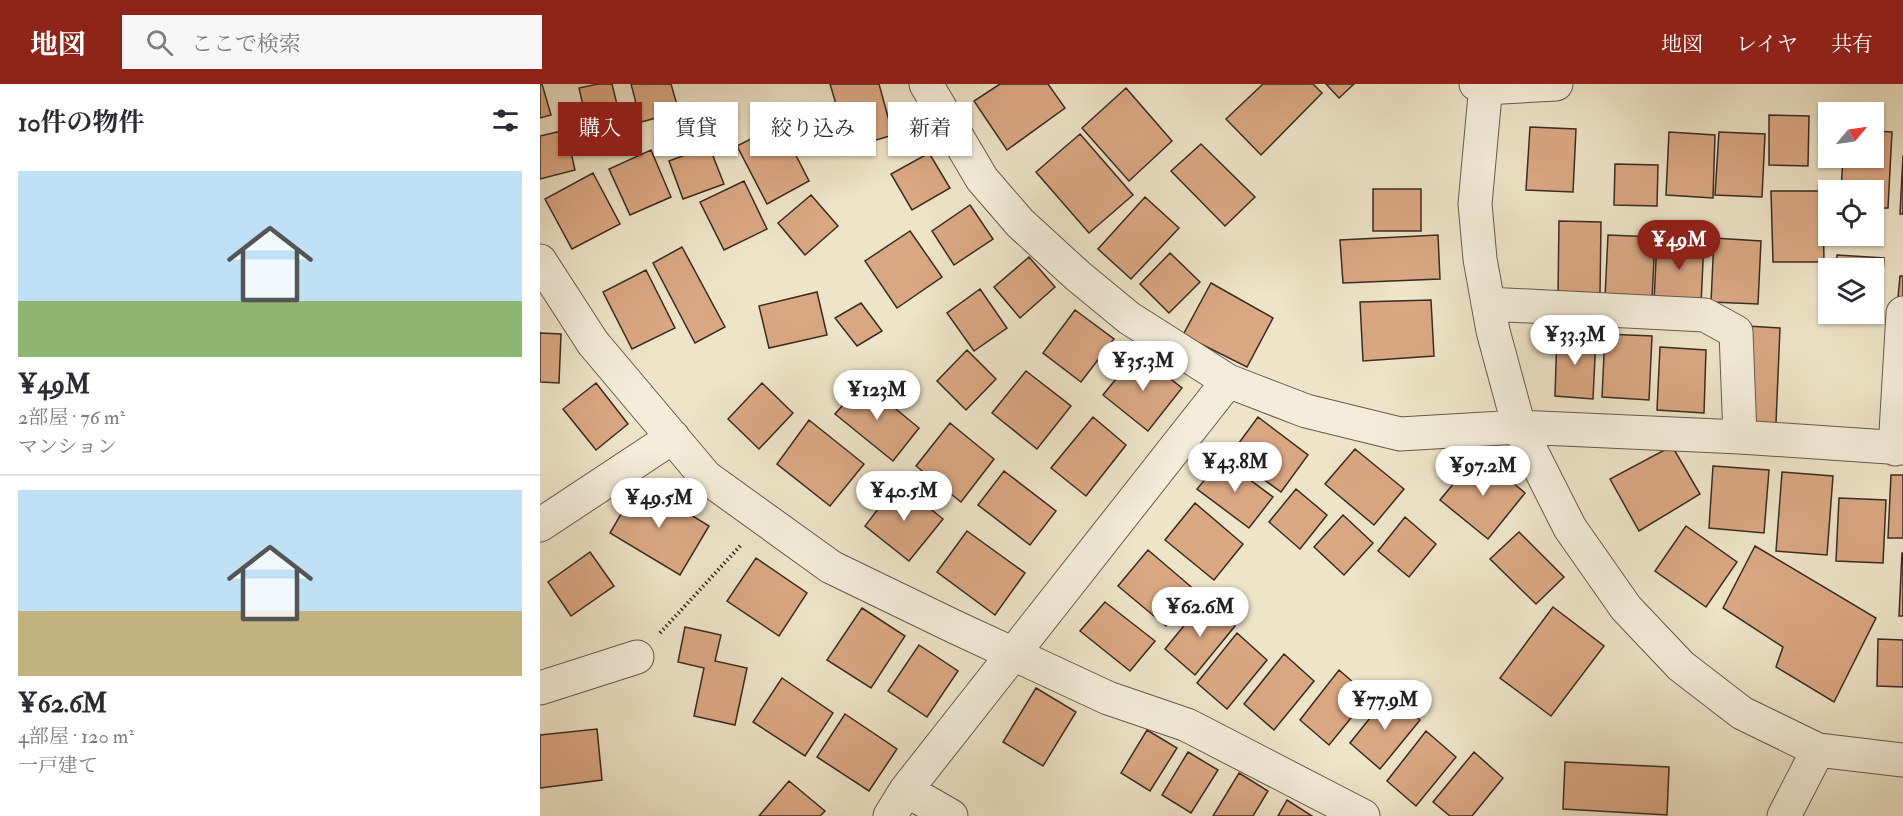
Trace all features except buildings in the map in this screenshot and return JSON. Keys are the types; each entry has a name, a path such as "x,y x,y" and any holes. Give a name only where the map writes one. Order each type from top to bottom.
{"street":[{"path":"926,84 982,179 1020,223 1078,276 1129,318 1228,381 1306,411 1401,434 1519,428 1740,437 1899,448 1903,314"},
{"path":"1557,84 1482,85 1474,204 1480,259 1493,331 1519,428 1570,528 1626,608 1681,666 1742,713 1818,750 1903,760"},
{"path":"540,261 593,343 706,477 831,567 1108,698 1187,725 1363,816"},
{"path":"1488,304 1705,315 1736,332 1740,437"},
{"path":"951,816 898,803 1228,381"},
{"path":"540,525 673,437"},
{"path":"540,688 638,657"},
{"path":"1784,816 1818,750"}],"path":[{"path":"638,657 765,519"}]}
